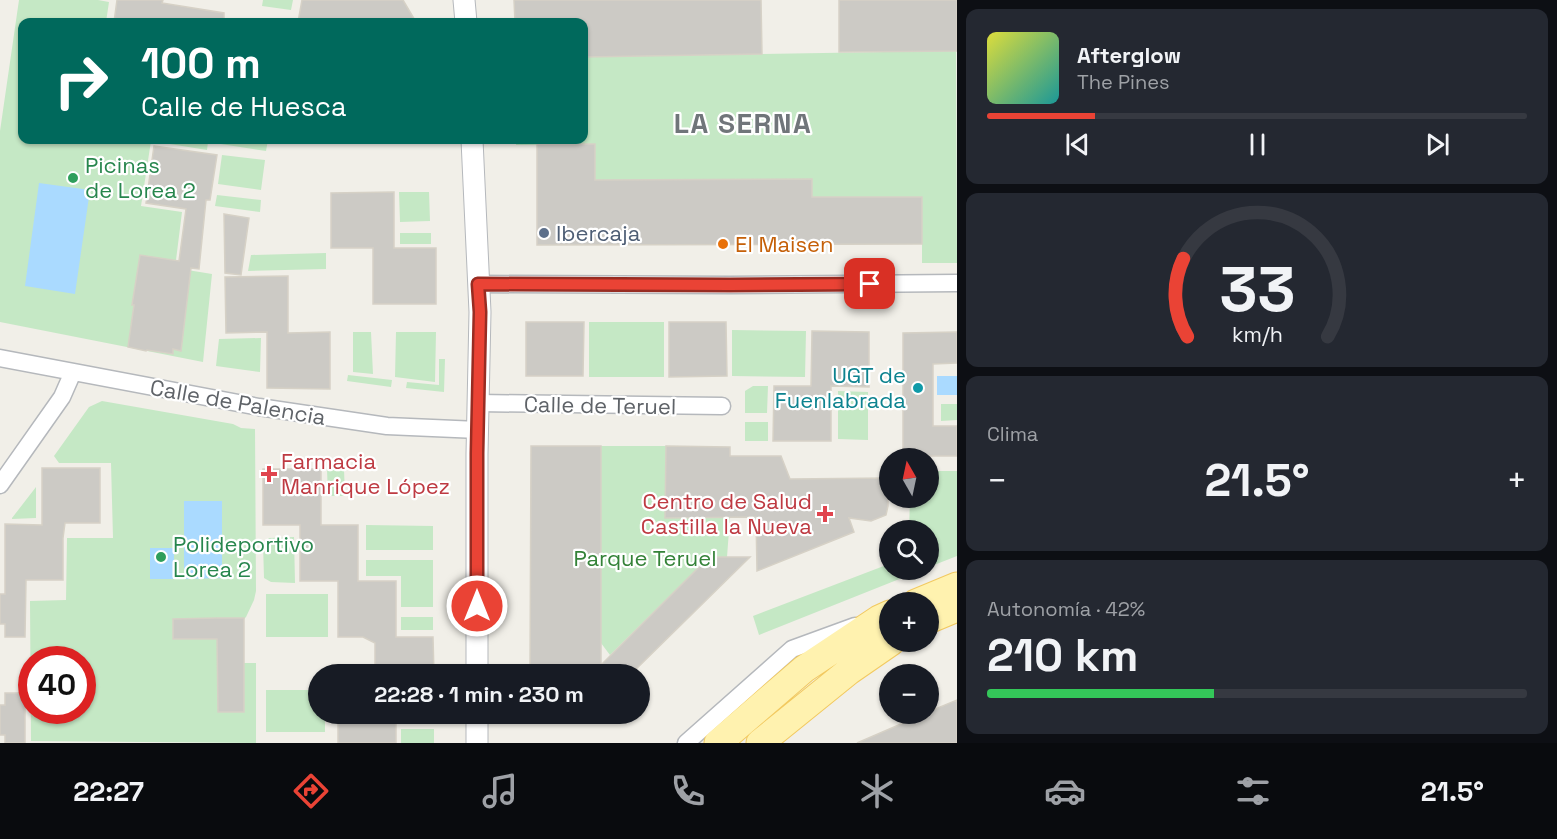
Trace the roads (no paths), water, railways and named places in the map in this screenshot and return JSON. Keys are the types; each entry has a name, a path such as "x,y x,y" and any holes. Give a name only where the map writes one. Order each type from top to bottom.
{"main road":[{"path":"939,593 957,586"},
{"path":"939,615 957,608"},
{"path":"718,743 804,669 879,629"},
{"path":"760,743 849,671 879,634"}],"street":[{"path":"464,0 466,18"},
{"path":"472,144 480,312 477,664"},
{"path":"478,284 957,283"},
{"name":"Calle de Palencia","path":"0,358 259,407 324,417 387,426 478,430"},
{"path":"0,485 62,397 73,372"},
{"name":"Calle de Teruel","path":"478,403 722,406"},
{"path":"686,743 792,649 836,632 879,626"},
{"path":"477,724 477,743"}],"water":[{"path":"39,183 90,190 75,294 25,286"},
{"path":"937,376 957,376 957,395 937,395"},
{"path":"184,501 222,501 222,578 184,579"},
{"path":"150,548 174,548 174,579 150,579"}],"place":[{"name":"Picinas de Lorea 2","path":"73,178"},
{"name":"Ibercaja","path":"544,233"},
{"name":"El Maisen","path":"723,244"},
{"name":"UGT de Fuenlabrada","path":"918,388"},
{"name":"Farmacia Manrique López","path":"269,474"},
{"name":"Centro de Salud Castilla la Nueva","path":"825,514"},
{"name":"Polideportivo Lorea 2","path":"161,557"}],"district":[{"name":"LA SERNA","path":"743,123"}],"park label":[{"name":"Parque Teruel","path":"645,558"}]}
